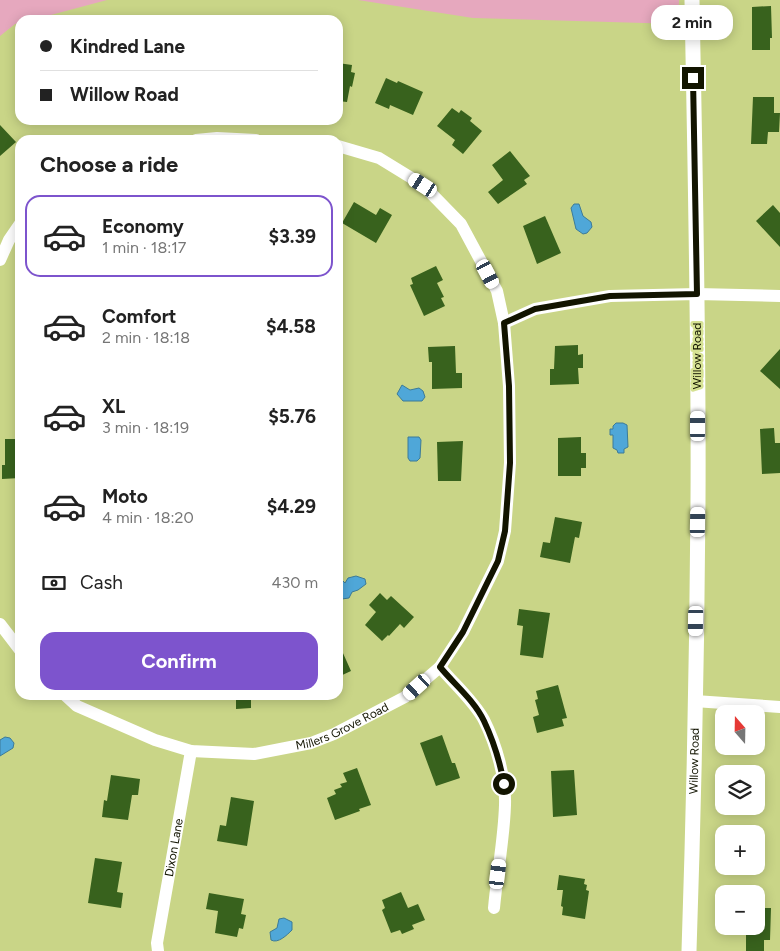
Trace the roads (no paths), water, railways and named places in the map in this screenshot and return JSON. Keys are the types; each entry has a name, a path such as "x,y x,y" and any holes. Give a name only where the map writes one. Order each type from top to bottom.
{"street":[{"name":"Willow Road","path":"688,951 692,864 698,502 692,0"},
{"name":"Millers Grove Road","path":"69,700 76,706 155,740 191,751 254,754 311,743 334,734 405,697 440,667 463,632 498,561 505,531 510,463 509,386 504,323 497,291 461,224 423,185 379,158 343,147"},
{"path":"0,260 15,231"},
{"path":"504,323 535,309 610,296 697,294 780,296"},
{"path":"0,626 15,644"},
{"path":"440,667 473,704 483,720 500,763 505,805 494,908"},
{"path":"695,700 780,707"},
{"name":"Dixon Lane","path":"156,948 191,751"}],"water":[{"path":"574,204 579,204 583,216 591,222 592,227 587,233 583,234 576,229 571,208"},
{"path":"402,385 410,390 419,388 423,391 425,397 422,401 403,401 397,394"},
{"path":"616,423 627,425 628,447 624,449 624,453 618,453 613,448 613,435 610,435 610,429 613,429"},
{"path":"408,437 419,437 421,440 420,458 417,461 410,461 408,458"},
{"path":"356,576 365,579 366,584 352,592 349,598 343,599 343,581 345,583 348,578"},
{"path":"5,737 10,738 14,743 13,748 0,756 0,740"},
{"path":"284,918 292,922 292,930 277,941 271,940 270,932 277,928 279,919"}]}
